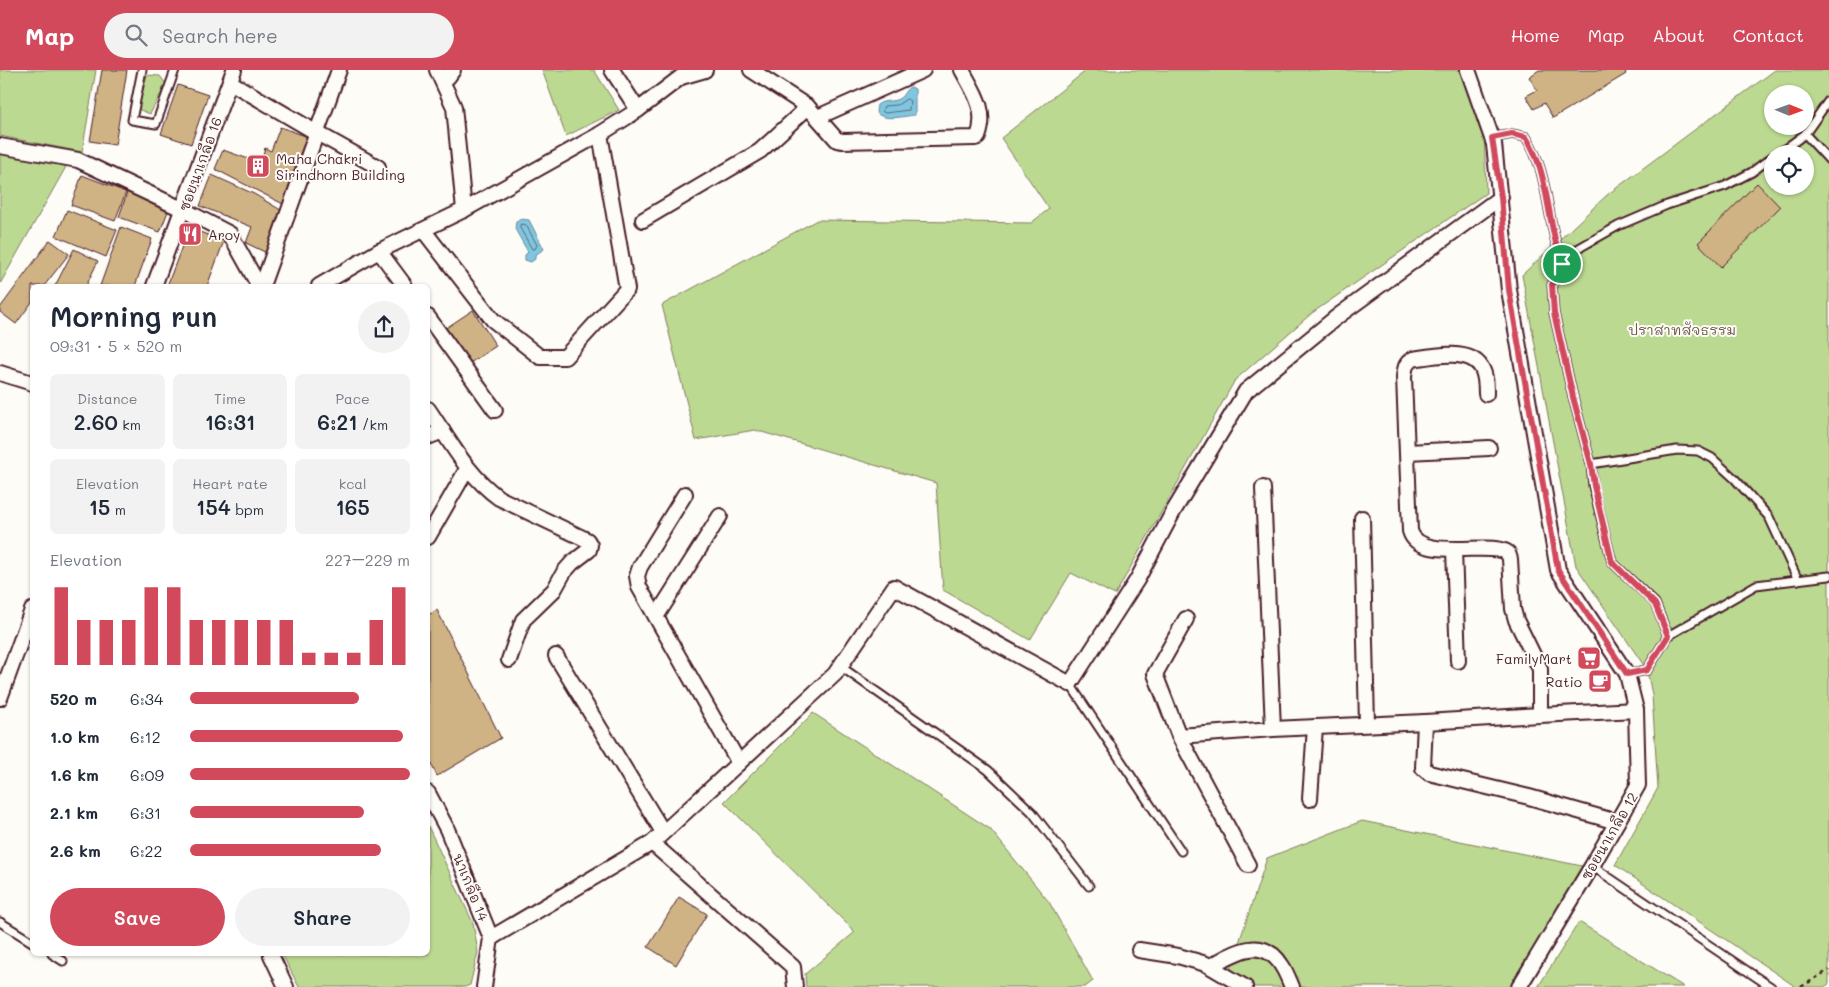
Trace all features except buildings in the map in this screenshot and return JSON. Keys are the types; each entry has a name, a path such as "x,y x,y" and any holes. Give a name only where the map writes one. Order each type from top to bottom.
{"street":[{"path":"261,284 339,70"},
{"path":"440,75 448,77 453,70"},
{"path":"612,70 638,110"},
{"path":"338,282 379,251 424,231 464,210 600,134 638,110 682,73 705,70"},
{"path":"751,70 808,107 837,140 843,141 978,137 980,132 980,105 962,70"},
{"path":"818,118 922,70"},
{"name":"ซอยนาเกลือ 12","path":"1468,70 1492,138 1501,197 1509,290 1558,570 1627,674 1636,710 1638,785 1519,987"},
{"path":"440,75 454,107 464,210"},
{"path":"232,76 316,134 378,167"},
{"name":"ซอยนาเกลือ 16","path":"155,284 184,210 232,76"},
{"path":"643,220 760,151 808,107"},
{"path":"424,231 493,320 540,357 564,357 626,289 600,134"},
{"path":"0,146 78,160 230,234 259,284"},
{"path":"491,938 652,843 835,674 894,587 1070,684 1137,580 1173,512 1246,392 1338,316 1501,197"},
{"path":"379,251 404,284"},
{"path":"430,320 495,410"},
{"path":"1486,394 1485,377 1482,369 1466,356 1420,358 1409,361 1406,366 1404,377 1411,536 1424,544 1454,550 1499,549 1508,553 1513,609 1516,620 1540,669 1540,715"},
{"path":"0,374 30,383"},
{"path":"430,412 467,469 487,489 499,498 580,536 590,545 589,550 564,572 554,590 524,620 508,660"},
{"path":"430,436 443,431"},
{"path":"1407,452 1490,448"},
{"path":"430,534 467,469"},
{"path":"1263,488 1273,729"},
{"path":"685,494 640,567 637,576 639,587 739,762"},
{"path":"656,617 720,516"},
{"path":"1362,518 1367,724"},
{"path":"1454,550 1458,662"},
{"path":"0,698 30,616"},
{"path":"1186,619 1155,674 1179,736 1248,865"},
{"path":"556,656 663,832"},
{"path":"1179,736 1273,729 1636,710"},
{"path":"1425,722 1423,768 1428,773 1529,797 1617,822"},
{"path":"1310,800 1316,727"},
{"name":"นาเกลือ 14","path":"430,797 447,829 491,938 484,987"},
{"path":"652,843 793,967 796,987"},
{"path":"1211,966 1232,954 1259,948 1267,950 1282,966 1292,987"},
{"path":"1139,950 1178,956 1211,966 1245,987"},
{"path":"271,956 286,987"}],"lane":[{"path":"142,70 132,120 156,124 175,70"},
{"path":"1814,121 1829,100"},
{"path":"1492,138 1512,134 1526,137 1535,150 1547,191 1553,231 1562,264"},
{"path":"1790,145 1804,135"},
{"path":"1806,135 1829,160"},
{"path":"1668,636 1655,604 1612,562 1594,486 1591,464 1573,397 1554,313 1552,285 1562,264 1579,248 1618,226 1667,205 1724,186 1752,172 1764,163"},
{"path":"1591,464 1683,450 1698,451 1712,458 1754,499 1769,517 1798,580"},
{"path":"1627,674 1647,670 1668,636 1756,585 1829,576"},
{"path":"840,666 988,770 1032,812 1089,886"},
{"path":"1070,684 1181,851"},
{"path":"1592,866 1771,987"},
{"path":"0,922 30,941"},
{"path":"55,956 63,961"}],"path":[{"path":"1801,987 1829,970"}],"green space":[{"path":"0,70 96,70 82,152 0,136"},
{"path":"542,70 594,70 619,110 566,136"},
{"path":"1087,70 1461,70 1484,126 1486,193 1312,313 1235,380 1115,595 1071,573 1030,640 943,590 936,483 755,430 696,440 662,305 817,220 1031,223 1049,209 1001,138"},
{"name":"ปราสาทสัจธรรม","path":"1775,70 1829,70 1829,984 1824,987 1796,987 1615,865 1658,788 1652,695 1647,670 1576,566 1522,275 1607,195"},
{"path":"147,75 160,76 166,84 150,114 138,109"},
{"path":"0,153 67,165 0,284"},
{"path":"813,713 990,829 1049,902 1093,981 1085,987 806,987 805,974 855,932 724,802"},
{"path":"1362,821 1582,866 1511,987 1245,987 1230,970 1267,858"},
{"path":"430,830 473,923 478,952 470,985 465,987 299,987 283,956 430,956"},
{"path":"1579,922 1684,987 1538,987"}],"water":[{"path":"911,87 915,89 915,115 889,118 876,112 877,105 897,99"},
{"path":"521,219 529,220 544,249 535,255 535,259 531,262 525,260 525,255 528,252 515,229 516,222"}],"place":[{"name":"Maha Chakri Sirindhorn Building","path":"258,166"},
{"name":"Aroy","path":"190,234"},
{"name":"FamilyMart","path":"1589,658"},
{"name":"Ratio","path":"1600,681"}],"route":[{"path":"1512,134 1526,137 1535,150 1547,191 1553,231 1562,264 1552,285 1554,313 1573,397 1591,464 1594,486 1612,562 1655,604 1668,636 1647,670 1627,674 1558,570 1509,290 1501,197 1492,138 1512,134"}]}
